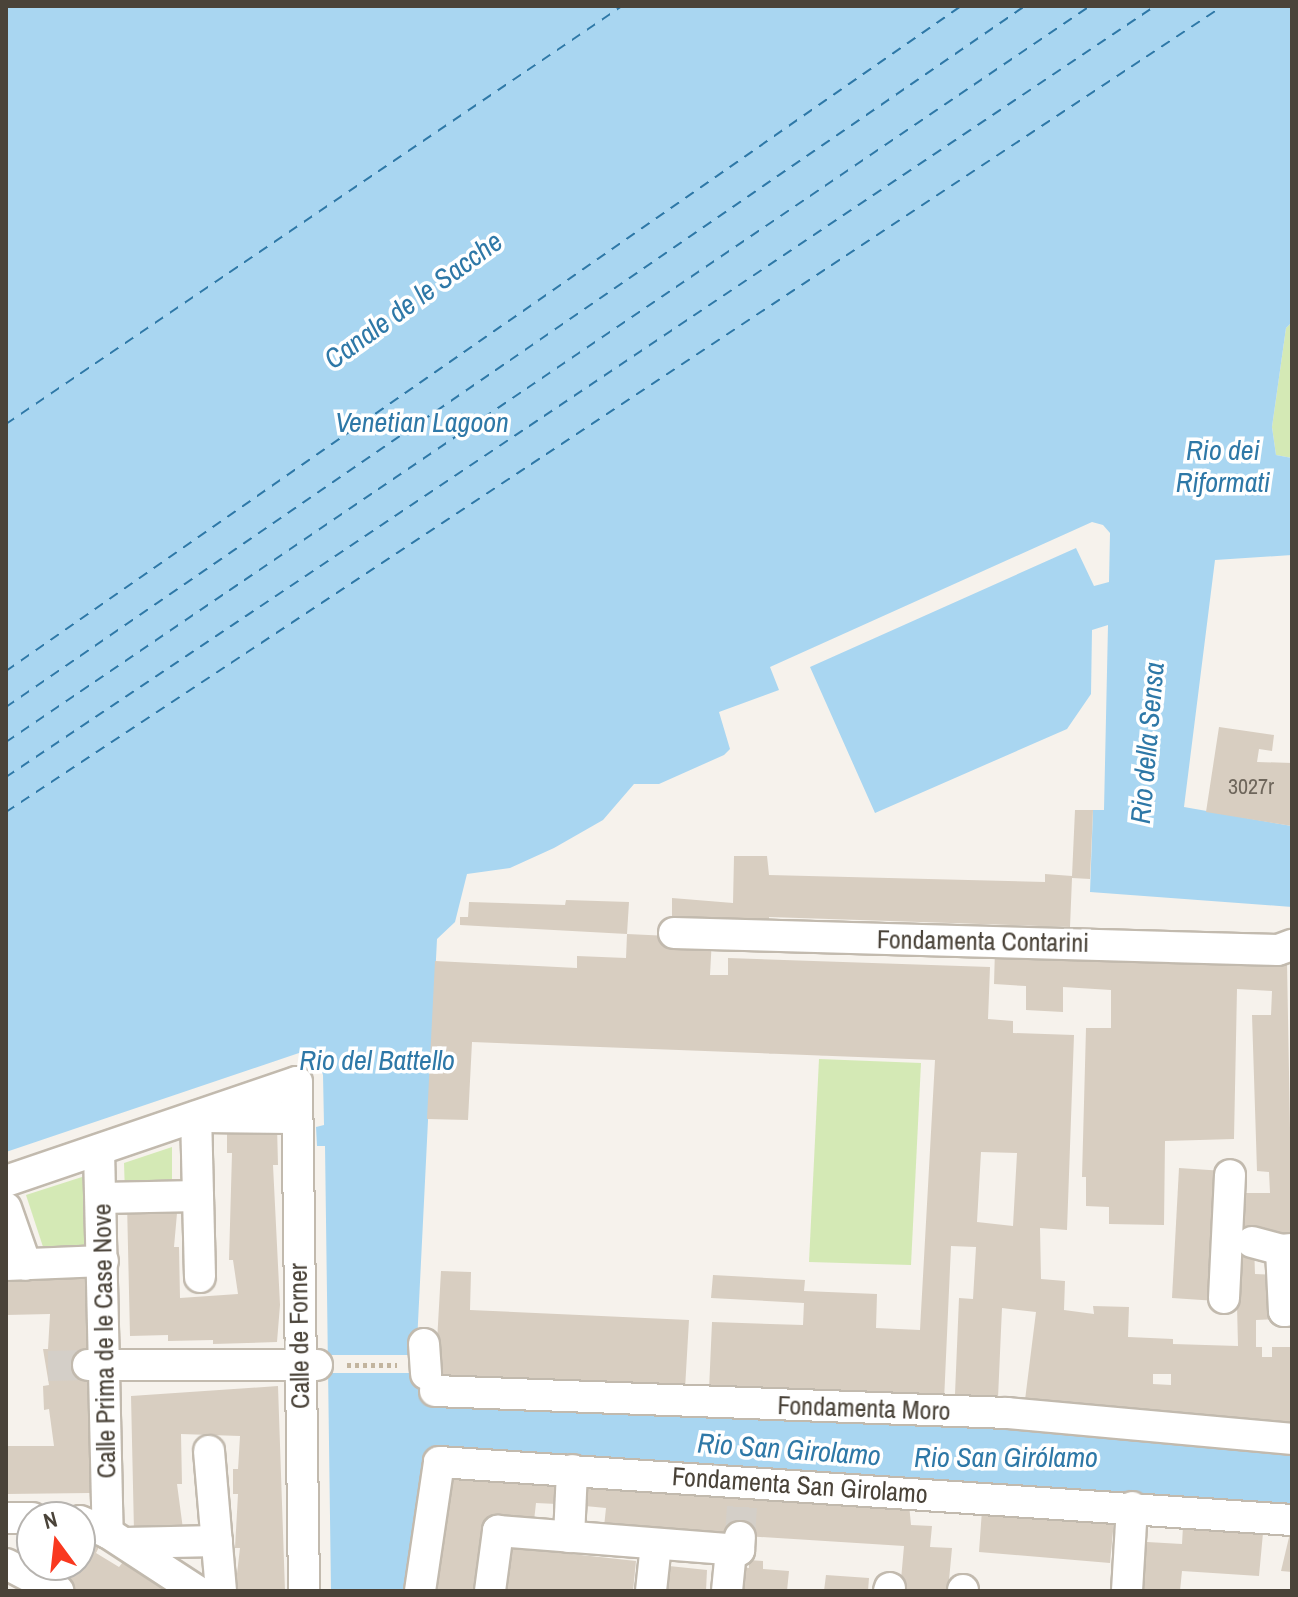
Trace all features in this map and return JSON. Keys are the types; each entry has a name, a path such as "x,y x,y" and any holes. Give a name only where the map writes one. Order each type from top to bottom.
{"street":[{"name":"Fondamenta Contarini","path":"674,933 1278,950 1292,945"},
{"name":"Calle de Forner","path":"196,1117 297,1082 308,1365 304,1591"},
{"path":"6,1181 196,1117 297,1118"},
{"path":"196,1117 200,1277"},
{"name":"Calle Prima de le Case Nove","path":"99,1150 103,1261 97,1365 116,1538"},
{"path":"1224,1298 1230,1175"},
{"path":"101,1198 198,1196"},
{"path":"6,1208 16,1265 103,1261"},
{"name":"Fondamenta Moro","path":"424,1344 430,1382 1007,1413 1292,1439"},
{"path":"97,1365 308,1365"},
{"path":"209,1451 221,1591"},
{"name":"Fondamenta San Girolamo","path":"420,1591 439,1462 572,1470 743,1486 1132,1507 1292,1520"},
{"path":"569,1537 572,1470"},
{"path":"1127,1591 1132,1507"},
{"path":"96,1529 116,1538 197,1591"},
{"path":"490,1591 498,1531 656,1544 736,1544 727,1591"},
{"path":"116,1538 217,1541"},
{"path":"651,1591 656,1544"}],"path":[{"path":"355,1365 388,1365"}],"green space":[{"path":"1292,322 1292,458 1276,455 1272,427 1286,328"},
{"path":"819,1059 921,1063 911,1265 809,1262"},
{"path":"172,1147 172,1191 125,1194 124,1163"},
{"path":"85,1176 86,1256 46,1256 26,1195"}],"water":[{"name":"Venetian Lagoon","path":"6,6 1292,6 1292,322 1286,328 1272,427 1276,455 1292,458 1292,555 1215,560 1184,807 1292,826 1292,907 1090,892 1093,810 1104,810 1108,625 1092,630 1091,694 1067,729 875,813 810,667 1076,548 1094,586 1109,582 1110,533 1103,525 1092,522 770,667 779,690 719,712 730,749 724,755 659,784 634,784 603,820 554,848 510,868 467,874 455,922 437,939 415,1383 425,1401 995,1425 1292,1449 1292,1506 430,1447 407,1591 331,1591 325,1146 317,1146 316,1127 324,1125 323,1075 316,1056 299,1053 6,1152"}],"pier":[{"path":"323,1355 414,1355 414,1373 323,1373"}],"building":[{"path":"1219,727 1274,735 1272,751 1259,749 1257,762 1292,763 1292,826 1206,812"},
{"path":"1075,810 1093,810 1090,879 1072,878 1070,927 769,917 769,928 672,928 672,898 733,903 734,856 767,856 769,875 1045,882 1045,874 1072,876"},
{"path":"566,900 629,902 627,934 460,925 460,917 468,917 469,902 565,905"},
{"path":"627,934 712,938 710,975 728,975 728,958 990,967 988,1019 1013,1021 1013,1033 1074,1035 1067,1230 1040,1228 1041,1279 1065,1281 1064,1310 1094,1314 1093,1306 1129,1307 1128,1337 1173,1339 1173,1344 1238,1346 1237,1305 1229,1305 1235,1193 1270,1193 1269,1172 1257,1171 1252,1015 1271,1015 1272,991 1237,989 1234,1139 1165,1141 1164,1225 1109,1224 1109,1207 1086,1206 1086,1177 1082,1177 1086,1028 1111,1028 1111,990 1063,987 1063,1012 1026,1010 1026,986 994,984 995,949 1287,961 1292,1240 1254,1244 1255,1274 1275,1275 1277,1319 1256,1320 1256,1347 1262,1347 1262,1357 1272,1357 1272,1347 1292,1347 1292,1424 1174,1418 1025,1400 1036,1312 1002,1308 998,1398 955,1394 959,1298 973,1299 976,1247 951,1246 944,1401 709,1390 712,1322 803,1325 804,1303 711,1298 713,1275 805,1280 804,1291 877,1294 876,1328 920,1330 935,1060 472,1042 468,1120 427,1119 435,961 577,968 577,956 626,958","holes":["981,1152 1017,1153 1013,1226 977,1222","1153,1374 1171,1374 1171,1385 1153,1384"]},
{"path":"277,1126 278,1165 273,1165 280,1305 277,1342 213,1344 213,1340 168,1341 168,1335 130,1336 127,1203 178,1202 174,1247 179,1247 180,1298 238,1294 233,1260 229,1260 232,1153 227,1153 227,1127"},
{"path":"1179,1168 1224,1171 1217,1301 1172,1298"},
{"path":"87,1265 94,1349 88,1350 95,1451 89,1452 90,1493 6,1494 6,1446 54,1446 49,1409 44,1410 43,1386 49,1385 43,1349 48,1349 50,1314 6,1315 6,1267"},
{"path":"441,1271 471,1272 470,1310 689,1320 685,1389 435,1377"},
{"path":"278,1386 285,1591 235,1591 240,1548 235,1548 238,1494 233,1494 233,1469 238,1469 240,1436 181,1434 182,1484 177,1484 183,1529 134,1531 131,1396"},
{"path":"451,1468 559,1476 557,1504 536,1503 534,1521 486,1519 476,1590 427,1591 438,1511 447,1513"},
{"path":"587,1477 909,1504 911,1525 932,1526 930,1547 952,1548 948,1591 900,1591 904,1546 604,1527 606,1508 585,1506"},
{"path":"982,1510 1003,1512 1003,1516 1114,1521 1110,1563 979,1552"},
{"path":"1183,1526 1263,1533 1259,1576 1182,1571 1180,1591 1136,1591 1147,1542 1182,1544"},
{"path":"1291,1529 1292,1572 1281,1571"},
{"path":"508,1547 636,1561 633,1591 504,1591"},
{"path":"96,1553 119,1567 123,1562 170,1591 76,1591 61,1581 96,1581"},
{"path":"749,1560 763,1561 763,1569 789,1571 787,1591 741,1591 742,1567 749,1568"},
{"path":"669,1566 707,1570 706,1591 666,1591"},
{"path":"826,1575 869,1578 868,1591 824,1591"}],"ferry route":[{"path":"6,424 622,6"},
{"path":"6,671 961,6"},
{"path":"6,707 1025,6"},
{"path":"6,742 1090,6"},
{"path":"6,777 1155,6"},
{"path":"6,812 1223,6"}],"tunnel":[{"path":"48,1366 88,1365"},
{"path":"740,1537 743,1490"}],"water label":[{"name":"Canale de le Sacche","path":"413,300"},
{"name":"Rio dei Riformati","path":"1223,466"},
{"name":"Rio della Sensa","path":"1147,743"},
{"name":"Rio del Battello","path":"377,1060"},
{"name":"Rio San Girolamo","path":"789,1449"},
{"name":"Rio San Girólamo","path":"1006,1457"}]}
